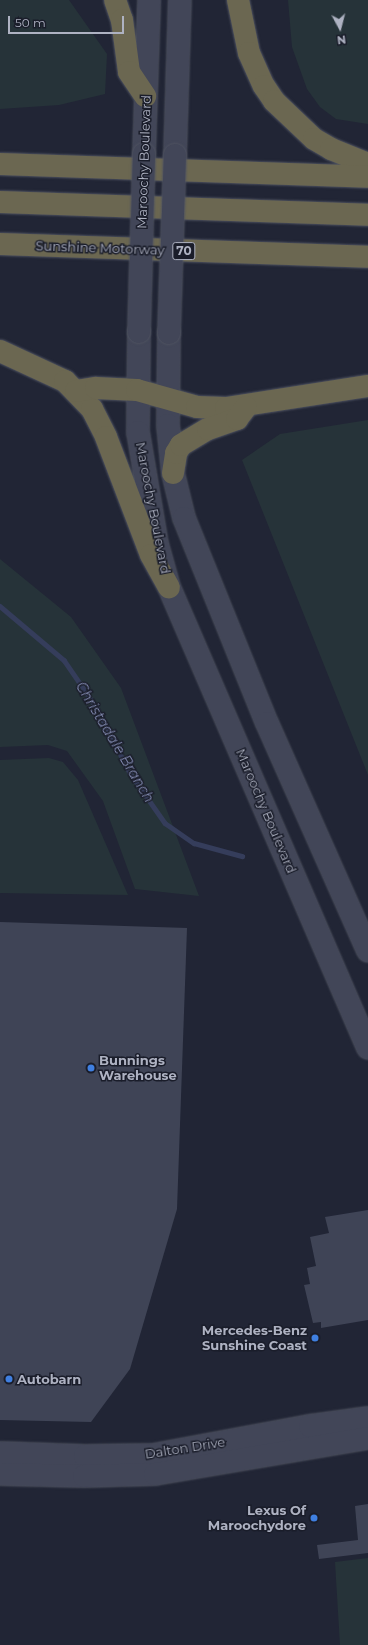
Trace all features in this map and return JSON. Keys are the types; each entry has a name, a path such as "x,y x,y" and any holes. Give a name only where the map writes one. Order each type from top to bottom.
{"highway":[{"path":"115,0 122,20 129,72 145,96"},
{"path":"238,0 249,53 264,86 274,101 314,139 331,149 368,164"},
{"path":"0,164 368,177"},
{"path":"0,202 368,215"},
{"name":"Sunshine Motorway","path":"0,244 368,257"},
{"path":"0,351 46,370 76,390 92,409 100,423 151,556 169,587"},
{"path":"76,390 96,388 138,390 167,400 197,407 247,406 368,386"},
{"path":"173,473 176,453 181,445 208,429 237,419 247,406"}],"main road":[{"name":"Maroochy Boulevard","path":"149,0 145,96 138,390 138,432 144,478 169,587 368,1048"},
{"name":"Maroochy Boulevard","path":"180,0 167,400 173,473 184,518 236,648 368,951"},
{"path":"310,1426 368,1411"},
{"name":"Dalton Drive","path":"0,1453 85,1456 153,1455 310,1426 368,1418"},
{"name":"Dalton Drive","path":"0,1474 84,1476 155,1474 368,1438"}],"shaded area":[{"path":"0,0 69,0 107,54 105,94 59,105 0,109"},
{"path":"288,0 368,0 368,124 336,119 320,107 307,89 292,47"},
{"path":"368,420 368,775 242,460 280,434"},
{"path":"0,559 71,617 121,688 199,896 135,889 103,801 67,751 48,745 0,747"},
{"path":"49,758 63,762 78,780 128,895 0,893 0,760"},
{"path":"368,1558 368,1645 340,1645 335,1562"}],"building":[{"name":"Bunnings Warehouse","path":"0,922 187,928 177,1209 130,1369 91,1422 0,1420"},
{"name":"Mercedes-Benz Sunshine Coast","path":"368,1210 368,1320 321,1328 321,1322 313,1323 304,1285 310,1284 307,1268 316,1266 310,1237 329,1233 325,1217"},
{"name":"Lexus Of Maroochydore","path":"368,1504 368,1553 319,1559 317,1545 358,1540 355,1506"}],"waterway":[{"name":"Christadale Branch","path":"0,606 64,660 97,708 130,773 165,823 194,843 242,856"}],"place":[{"name":"Bunnings Warehouse","path":"91,1068"},
{"name":"Mercedes-Benz Sunshine Coast","path":"315,1338"},
{"name":"Autobarn","path":"9,1379"},
{"name":"Lexus Of Maroochydore","path":"314,1518"}]}
